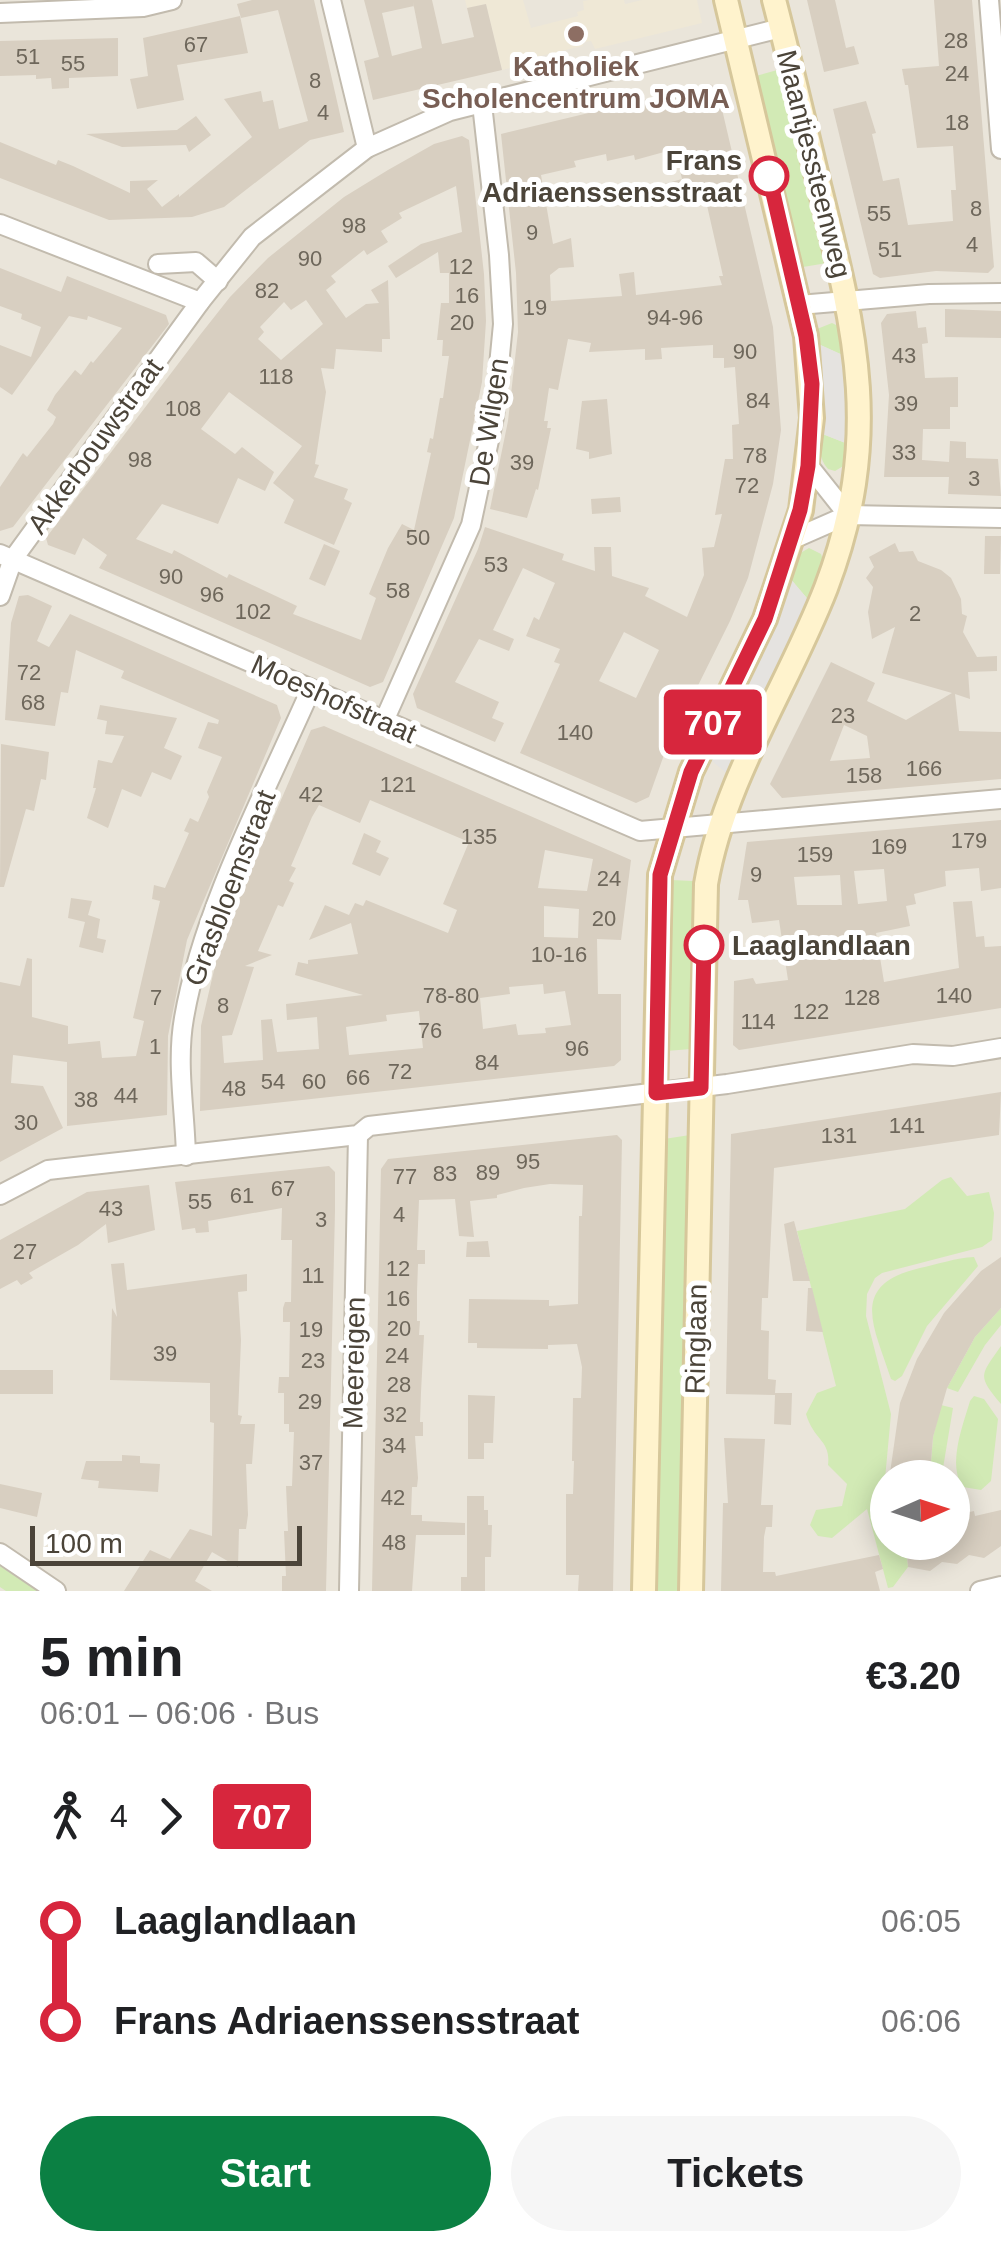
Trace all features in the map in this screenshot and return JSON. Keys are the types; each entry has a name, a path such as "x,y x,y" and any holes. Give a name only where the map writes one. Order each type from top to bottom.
{"street":[{"path":"0,13 142,7 172,0"},
{"path":"331,0 367,148"},
{"name":"Maantjessteenweg","path":"656,1093 660,875 691,772 765,619 791,540 808,466 812,384 799,305 726,0"},
{"name":"Maantjessteenweg","path":"701,1088 709,867 741,774 795,663 827,584 848,515 857,465 860,394 847,300 774,0"},
{"path":"989,0 1001,149"},
{"name":"Maantjessteenweg","path":"736,40 781,28"},
{"path":"0,224 200,302 252,237 367,148 450,111 736,40"},
{"name":"De Wilgen","path":"384,721 470,525 494,417 503,324 482,104"},
{"path":"158,264 196,262 218,281"},
{"path":"847,300 1001,294"},
{"name":"Maantjessteenweg","path":"799,305 847,300"},
{"name":"Akkerbouwstraat","path":"0,596 6,556 200,302"},
{"path":"808,466 848,515"},
{"path":"791,540 848,515 1001,518"},
{"name":"Moeshofstraat","path":"6,556 640,831 672,829"},
{"name":"Grasbloemstraat","path":"186,1156 184,1020 202,948 311,688"},
{"path":"672,829 1001,800"},
{"path":"0,1195 48,1170 358,1135 369,1126 701,1088 913,1054 953,1056 1001,1048"},
{"name":"Ringlaan","path":"691,1591 701,1088"},
{"name":"Ringlaan","path":"644,1591 656,1093"},
{"name":"Meereigen","path":"349,1591 358,1135"},
{"path":"0,1553 56,1591"},
{"path":"980,1591 1001,1586"}],"shaded area":[{"path":"0,0 1001,0 1001,1591 0,1591"},
{"name":"Katholiek Scholencentrum JOMA","path":"465,0 523,0 531,28 578,16 577,12 584,10 583,1 624,0 625,4 642,0 697,0 702,23 595,49 591,41 583,42 583,46 510,63 510,68 502,70 486,4 467,8"},
{"path":"816,343 847,357 848,444 820,433"},
{"path":"789,577 811,603 730,776 707,757"}],"green space":[{"path":"781,69 827,263 803,267 756,76"},
{"path":"832,323 840,327 847,357 816,343 817,329"},
{"path":"820,433 848,444 845,465 835,471 823,461"},
{"path":"809,548 821,554 823,560 811,603 789,577 797,555"},
{"path":"671,880 693,881 695,890 691,1049 666,1051"},
{"path":"690,1135 681,1591 654,1591 664,1139"},
{"path":"951,1177 967,1196 989,1192 994,1213 992,1240 982,1247 875,1278 867,1294 866,1316 891,1414 887,1460 870,1460 870,1520 867,1509 832,1538 818,1536 810,1525 816,1510 842,1506 847,1484 828,1465 827,1450 806,1414 817,1393 836,1386 797,1231 905,1209"},
{"path":"974,1257 978,1266 927,1326 902,1376 891,1379 872,1310 883,1285 897,1275"},
{"path":"1001,1308 1001,1325 958,1392 947,1388 975,1337"},
{"path":"1001,1346 1001,1404 984,1375"},
{"path":"974,1396 984,1399 998,1419 991,1481 981,1490 970,1488 970,1460 956,1460"},
{"path":"941,1405 953,1408 944,1460 931,1460"},
{"path":"881,1560 907,1560 908,1567 888,1588"},
{"path":"0,1566 38,1591 6,1591 0,1587"}],"building":[{"path":"252,0 314,0 344,132 310,140 224,207 192,217 109,220 0,178 0,142 56,165 58,160 130,193 130,181 158,180 147,189 162,207 252,137 224,99 261,91 263,102 273,100 279,129 308,121 278,10 241,18 237,4"},
{"path":"364,0 432,0 442,44 474,37 467,8 486,4 502,70 373,100 364,61 379,57","holes":["414,6 422,48 392,56 382,13"]},
{"path":"807,0 835,0 846,48 854,46 859,64 824,72"},
{"path":"934,0 972,0 994,267 988,273 936,271 880,278 873,274 833,109 866,101 876,133 872,134 883,181 899,178 908,225 953,221 953,146 917,148 902,69 939,66"},
{"path":"240,16 248,53 177,65 184,100 137,109 130,79 148,76 143,38"},
{"path":"118,38 118,76 69,78 69,88 52,89 51,78 0,76 0,41"},
{"path":"710,84 717,88 773,327 781,430 773,484 748,578 665,752 649,797 636,803 520,753 560,664 554,662 560,649 526,636 534,617 539,620 555,583 523,568 493,630 514,639 509,651 479,639 455,682 499,702 492,718 504,723 495,742 417,708 413,694 485,527 564,554 562,560 595,571 594,547 611,547 612,576 649,588 645,596 687,617 704,575 702,548 714,547 722,514 715,515 725,459 733,459 732,425 739,424 735,367 724,368 724,358 713,358 713,345 661,348 662,359 645,360 645,349 589,352 591,343 568,339 558,390 549,388 544,421 551,428 538,490 527,518 490,509 508,421 518,332 516,273 501,134","holes":["675,149 682,179 664,184 669,204 696,198 697,203 706,201 722,285 636,295 634,272 619,274 622,296 551,301 550,275 559,268 574,267 571,238 553,244 541,175 576,167 574,161 606,154 607,161 634,155 635,160","624,632 659,650 636,698 599,681"]},
{"path":"196,116 211,135 189,152 186,145 122,147 86,134 177,130"},
{"path":"462,136 469,140 484,274 482,382 454,518 383,682 370,687 99,568 107,555 83,538 75,555 48,545 46,538 230,297 268,258 344,197 434,144","holes":["456,186 462,232 421,244 388,266 396,278 438,252 440,273 449,273 449,303 441,303 437,340 443,340 442,356 449,356 414,530 402,524 388,548 369,594 376,598 361,640 293,614 297,606 229,574 227,578 174,550 172,554 136,539 162,504 218,524 238,478 265,491 274,472 242,447 235,454 201,429 229,392 302,446 273,483 294,500 284,523 334,545 352,503 344,499 348,489 314,477 319,465 315,464 326,392 321,368 334,369 336,349 382,352 382,339 390,339 388,280 371,290 379,303 366,304 346,318 326,290 336,282 331,276 364,250 367,255 388,242 381,231 402,218 399,213","306,300 323,324 281,360 258,339 264,332 260,327 284,302 291,310"]},
{"path":"0,268 61,292 67,276 166,315 169,324 13,527 0,531 0,487 23,453 27,457 53,424 56,417 47,410 55,395 75,370 81,375 93,363 122,328 88,316 87,320 69,316 12,395 0,387 0,345 31,357 41,327 0,306"},
{"path":"945,309 1001,311 1001,338 945,337"},
{"path":"916,311 918,328 926,327 928,343 922,344 925,378 958,377 958,407 950,407 950,429 923,429 922,460 949,462 950,441 966,442 966,458 998,459 1001,496 948,494 949,477 884,477 889,395 881,323 887,314"},
{"path":"607,399 612,454 589,459 589,452 576,449 582,401"},
{"path":"620,497 621,512 592,514 591,499"},
{"path":"985,536 1001,536 1000,574 984,574"},
{"path":"895,543 899,552 913,551 918,561 951,578 961,599 962,614 967,616 963,632 977,657 997,656 997,671 968,672 970,699 955,694 959,731 1001,732 1001,779 782,798 770,784 831,662 875,683 867,701 906,720 952,693 882,673 895,627 872,639 868,612 873,587 866,578 874,567 869,557","holes":["844,725 867,736 870,758 830,761"]},
{"path":"324,544 340,551 325,586 309,579"},
{"path":"28,595 52,606 37,641 49,647 70,614 277,705 281,718 187,940 168,1036 167,1115 67,1126 67,1062 13,1055 11,1083 43,1086 63,1128 0,1162 0,982 20,986 27,958 32,959 32,1017 68,1026 68,1044 100,1041 102,1058 136,1056 144,1021 133,1018 160,901 152,899 154,885 165,888 189,833 184,831 190,818 198,822 222,757 198,748 208,722 218,724 219,720 121,678 124,671 76,650 68,693 61,692 55,726 5,720 11,623 19,596"},
{"path":"100,705 177,718 164,748 182,756 171,780 152,772 141,797 122,789 108,828 87,818 96,788 98,760 112,763 124,736 105,734 107,721 97,719"},
{"path":"324,726 631,860 621,940 597,939 598,994 621,994 621,1060 614,1066 200,1111 201,1026 221,940 311,730","holes":["370,800 469,842 443,904 457,910 448,933 366,900 363,906 355,903 349,915 325,905 309,940 351,923 358,954 308,960 308,964 298,962 295,975 363,995 286,1004 287,1020 317,1017 319,1049 277,1052 272,1019 261,1020 263,1060 224,1063 222,1036 232,1035 254,967 245,966 272,955 258,951 278,905 283,907 294,883 289,881 296,868 291,866 312,817 319,805 360,823","545,850 593,859 587,891 538,888","544,906 579,909 578,938 544,937","543,984 544,994 565,991 571,1025 545,1028 546,1033 518,1035 516,1024 483,1029 480,998 510,994 509,987","419,1011 423,1048 349,1055 346,1027 387,1021 386,1015"]},
{"path":"1,744 49,752 46,780 41,779 34,811 26,809 4,887 0,887"},
{"path":"1001,820 1001,888 981,891 979,868 945,871 946,886 914,894 916,904 906,906 910,926 876,933 884,982 959,968 953,902 972,901 976,937 984,936 985,947 1001,946 1001,1008 739,1050 733,1045 734,981 753,978 756,984 788,980 779,920 752,923 748,900 738,900 747,842","holes":["884,869 887,901 858,904 854,871","840,875 842,905 797,905 794,877"]},
{"path":"364,833 381,841 376,852 389,858 380,876 352,864"},
{"path":"71,898 92,901 88,915 100,919 97,938 106,940 103,953 79,947 85,922 68,918"},
{"path":"1001,1092 999,1135 774,1168 768,1298 762,1298 761,1330 769,1331 768,1379 776,1380 775,1393 792,1393 791,1425 774,1424 775,1395 726,1394 731,1134"},
{"path":"617,1135 622,1140 613,1591 578,1591 579,1575 566,1575 566,1494 573,1494 573,1398 581,1398 582,1367 577,1344 548,1345 548,1349 477,1348 477,1343 468,1343 469,1299 549,1300 549,1306 578,1304 583,1185 550,1184 470,1201 474,1237 459,1236 455,1199 419,1200 417,1250 425,1250 425,1264 418,1264 417,1292 419,1335 424,1335 420,1422 423,1436 415,1436 418,1478 417,1487 412,1487 411,1515 422,1515 422,1521 465,1523 465,1535 416,1535 412,1591 372,1591 381,1169 388,1159"},
{"path":"329,1166 335,1172 335,1211 326,1591 282,1591 282,1576 286,1576 284,1531 288,1531 286,1486 292,1486 294,1432 289,1432 289,1424 284,1424 284,1393 278,1393 279,1377 289,1377 290,1322 283,1322 283,1308 285,1302 291,1302 292,1240 281,1240 282,1208 208,1221 209,1232 182,1230 175,1182"},
{"path":"149,1185 155,1230 108,1243 106,1224 29,1273 33,1278 21,1285 17,1280 0,1289 0,1240 87,1192"},
{"path":"794,1221 810,1281 793,1281 784,1224"},
{"path":"488,1241 490,1257 466,1257 467,1242"},
{"path":"1001,1257 1001,1308 975,1337 947,1388 933,1437 931,1460 892,1460 900,1403 917,1359 944,1313 981,1271"},
{"path":"124,1263 127,1290 247,1274 247,1291 238,1292 238,1415 242,1416 240,1424 255,1424 252,1464 246,1464 248,1515 246,1529 239,1529 238,1567 212,1552 195,1581 212,1591 124,1591 150,1550 170,1559 190,1529 212,1536 214,1423 210,1422 210,1383 110,1380 112,1308 117,1317 111,1264"},
{"path":"808,1288 812,1288 823,1332 806,1331"},
{"path":"0,1370 53,1370 53,1394 0,1394"},
{"path":"468,1395 495,1396 493,1443 484,1443 484,1459 468,1459"},
{"path":"724,1438 765,1439 761,1505 773,1505 772,1527 766,1527 764,1537 763,1572 775,1572 776,1576 870,1557 870,1560 880,1560 883,1569 875,1572 880,1591 721,1591 723,1503 728,1503"},
{"path":"122,1455 140,1456 140,1463 160,1464 158,1492 98,1488 99,1481 81,1479 86,1461 122,1461"},
{"path":"0,1484 42,1493 37,1517 0,1508"},
{"path":"467,1496 484,1496 488,1525 492,1525 491,1557 485,1557 485,1591 461,1591 461,1577 467,1577"},
{"path":"1001,1510 1001,1546 984,1558 970,1555 970,1512 974,1511 975,1516"},
{"path":"907,1560 962,1560 957,1564 942,1562 930,1571 908,1567"}],"bus line":[{"name":"707","path":"704,945 701,1088 656,1093 660,875 691,772 765,619 800,510 808,466 812,384 806,336 769,176"}],"place":[{"name":"Katholiek Scholencentrum JOMA","path":"576,34"},
{"name":"Frans Adriaenssensstraat","path":"769,176"},
{"name":"Laaglandlaan","path":"704,945"}]}
